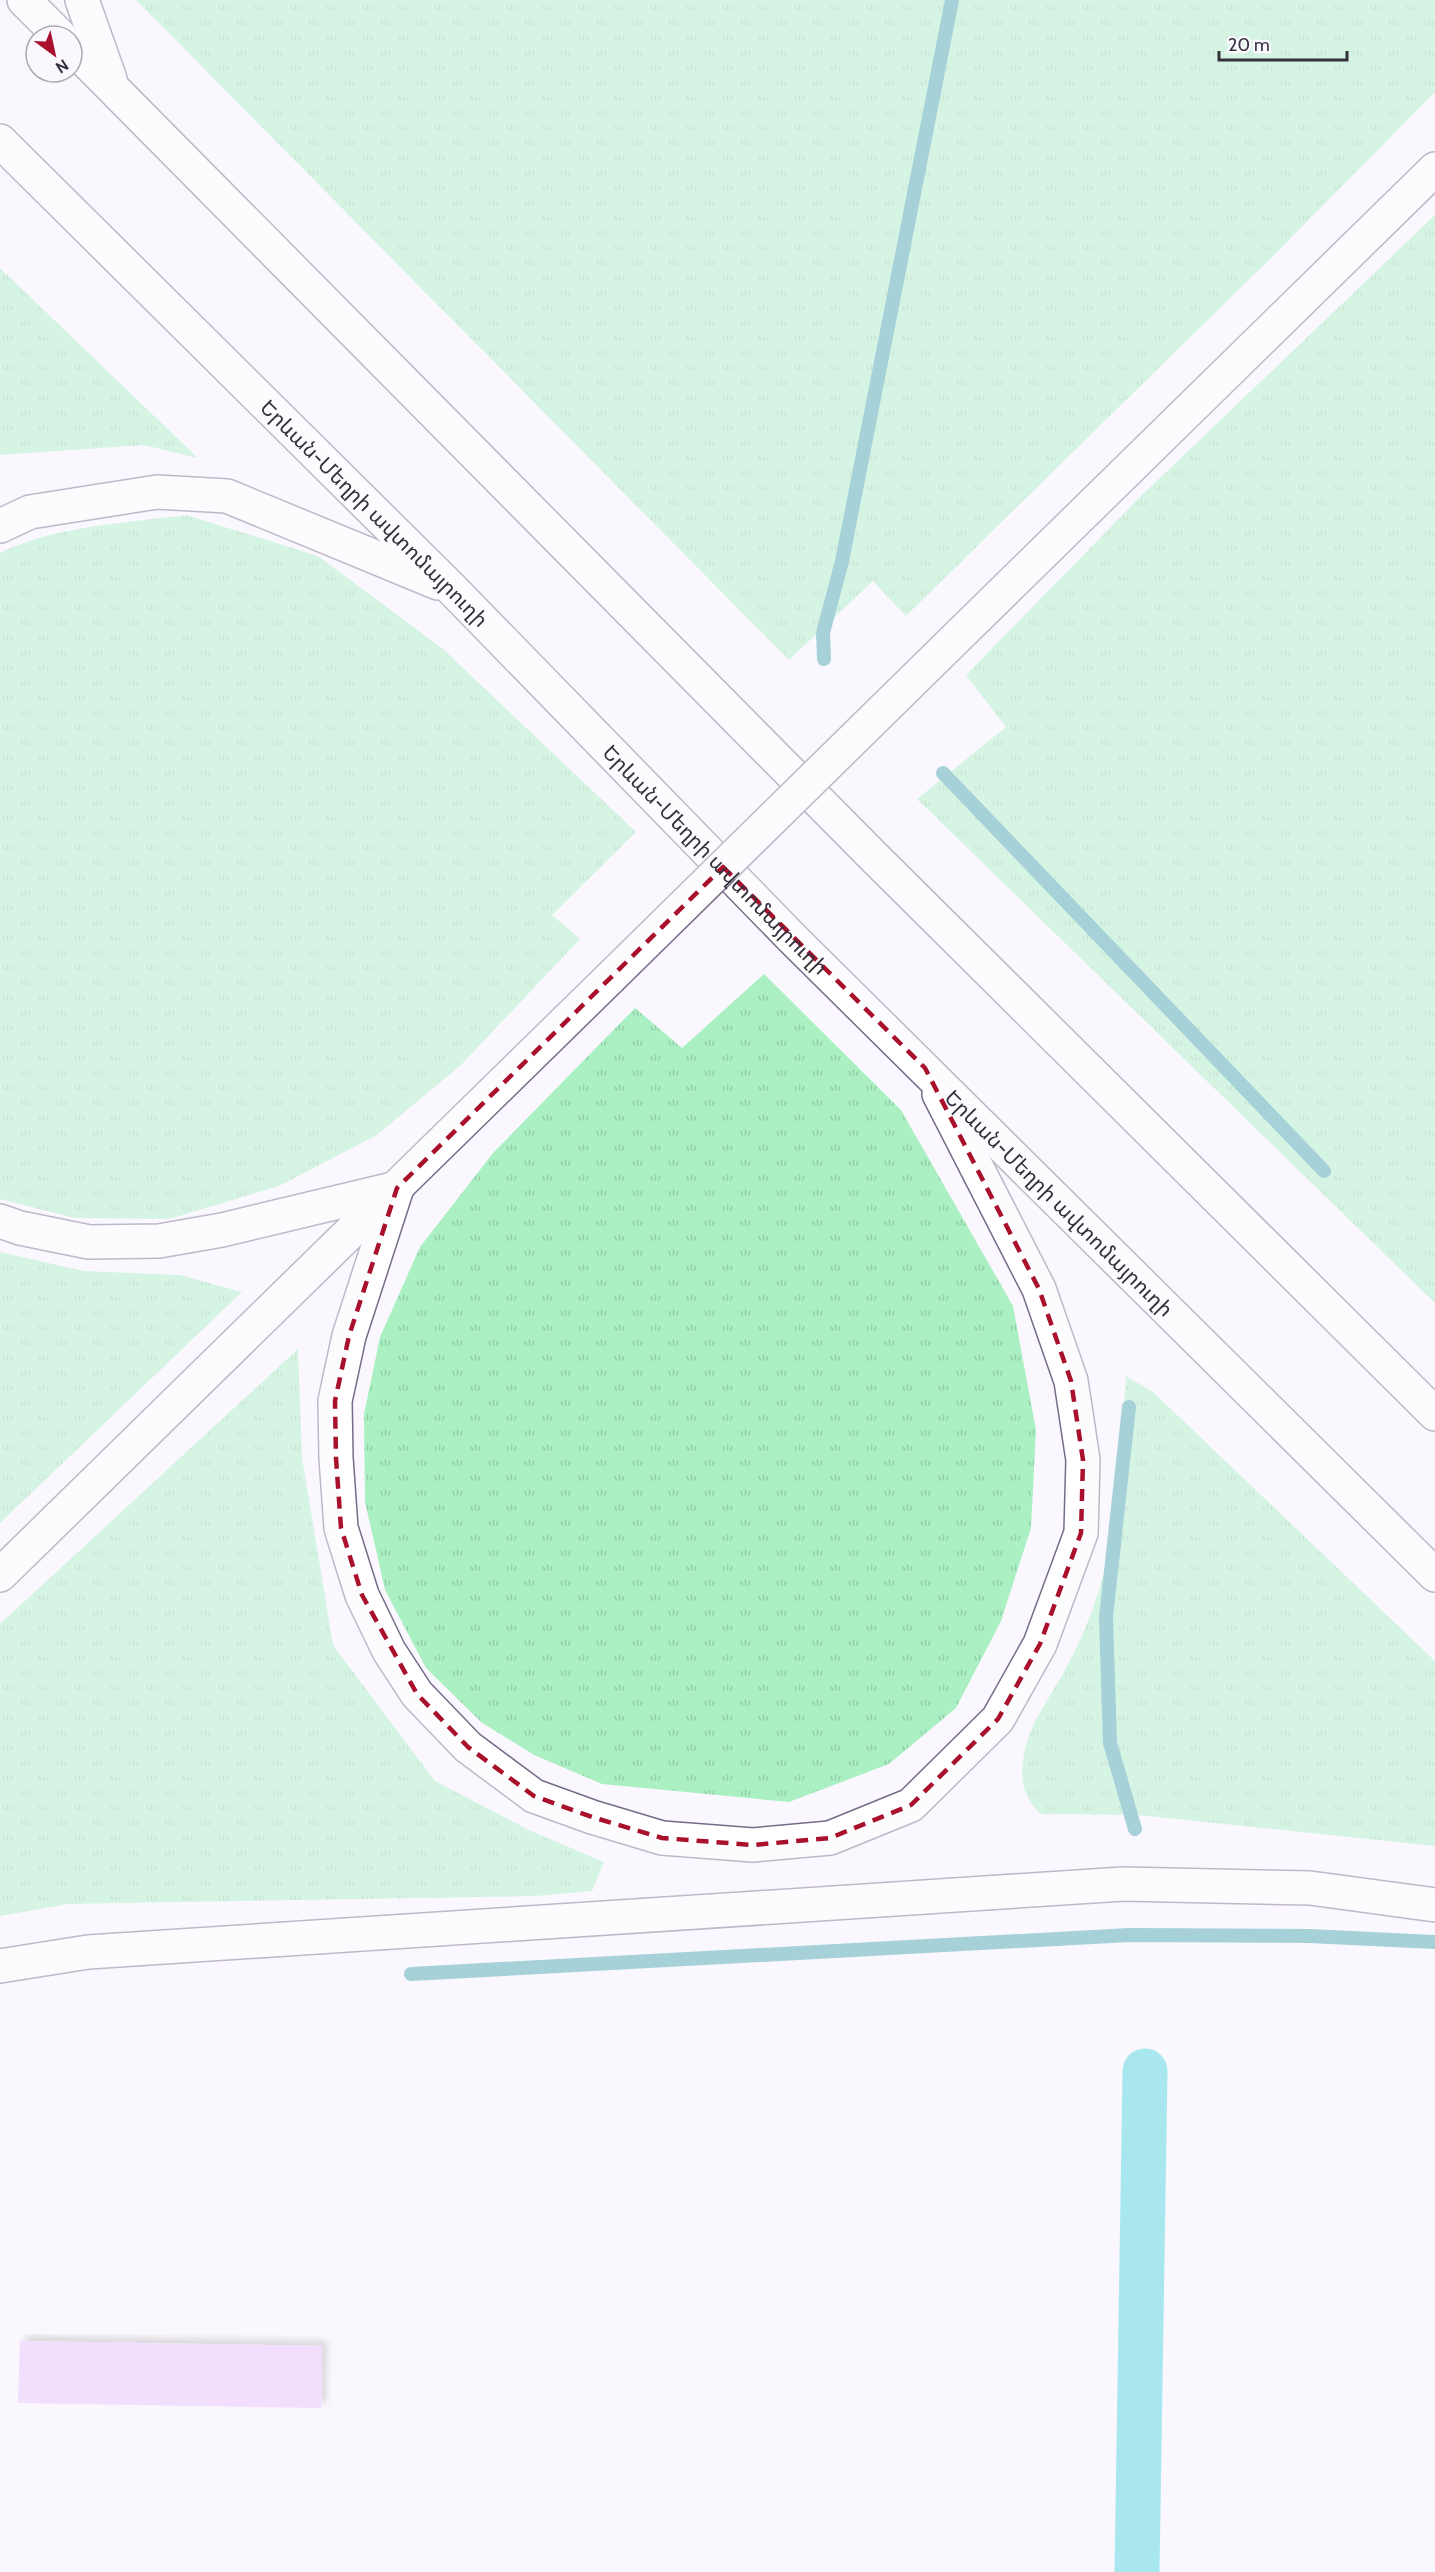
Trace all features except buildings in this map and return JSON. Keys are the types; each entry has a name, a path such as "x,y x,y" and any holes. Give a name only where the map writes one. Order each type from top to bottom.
{"main road":[{"path":"24,0 48,24"},
{"path":"82,0 112,86"},
{"path":"84,59 864,846 1435,1414"},
{"name":"Երևան-Մեղրի ավտոմայրուղի","path":"0,141 452,588 792,938 1435,1575"},
{"path":"0,1575 1435,170"},
{"path":"0,526 30,512 157,492 227,496 452,588"},
{"path":"397,1188 349,1336 335,1401 336,1458 341,1528 362,1595 388,1650 417,1694 468,1747 534,1796 592,1818 662,1838 753,1845 830,1838 911,1805 998,1719 1040,1644 1081,1533 1083,1460 1067,1371 1039,1289 925,1068"},
{"path":"0,1221 20,1228 89,1242 159,1241 222,1230 397,1188"},
{"path":"0,1966 88,1952 1123,1884 1310,1888 1435,1905"}],"highlighted area":[{"path":"723,867 925,1068 1039,1289 1071,1381 1083,1460 1081,1533 1040,1644 998,1719 911,1805 830,1838 753,1845 662,1838 592,1817 534,1796 468,1747 417,1694 362,1595 341,1528 336,1458 335,1401 349,1336 397,1188"}],"green space":[{"path":"136,0 1435,0 1435,92 1278,251 906,616 873,581 789,660"},
{"path":"1435,215 1435,1303 917,799 1006,727 966,675 1142,495"},
{"path":"0,268 198,458 144,445 0,455"},
{"path":"186,515 318,556 443,649 636,832 552,915 580,939 461,1065 377,1135 279,1186 169,1219 74,1218 0,1199 0,553 21,544 67,531"},
{"path":"764,974 901,1110 1013,1306 1036,1430 1031,1528 1001,1621 956,1708 889,1764 789,1802 602,1784 534,1755 481,1722 426,1668 385,1590 365,1502 364,1414 380,1337 420,1247 493,1153 635,1008 682,1048"},
{"path":"0,1252 84,1271 180,1275 242,1292 0,1523"},
{"path":"298,1349 302,1458 333,1645 435,1781 531,1831 604,1862 592,1891 536,1896 68,1904 0,1916 0,1624"},
{"path":"1126,1376 1153,1392 1435,1661 1435,1846 1138,1815 1041,1814 1027,1797 1022,1776 1029,1735 1071,1659 1084,1630 1093,1608 1108,1554 1117,1494"}],"waterway":[{"path":"824,659 823,633 842,561 952,0"},
{"path":"943,773 1324,1171"},
{"path":"1129,1407 1106,1617 1110,1743 1135,1829"},
{"path":"411,1974 1130,1935 1309,1936 1435,1942"},
{"path":"1137,2572 1145,2071"}]}
